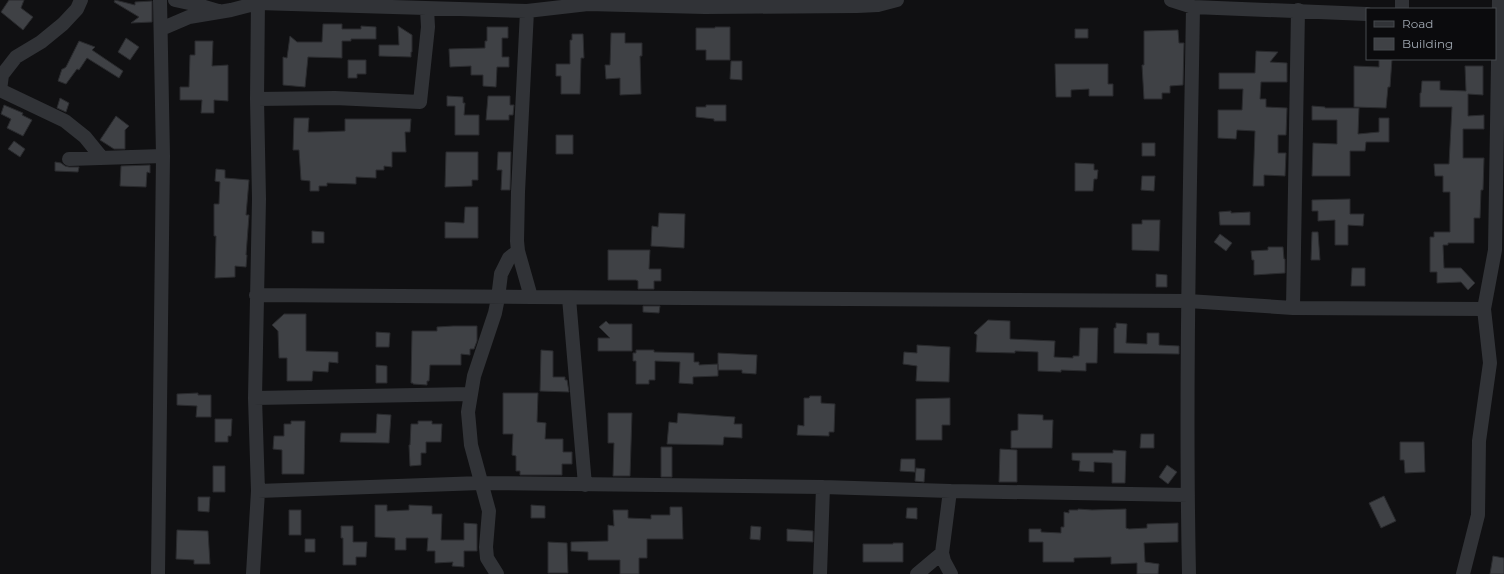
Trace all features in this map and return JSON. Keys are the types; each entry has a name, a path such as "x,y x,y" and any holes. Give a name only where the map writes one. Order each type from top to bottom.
{"street":[{"path":"81,0 78,9 63,24 41,42 16,57 1,74 0,90 64,121 85,137 102,158"},
{"path":"158,574 163,156 160,0"},
{"path":"175,0 218,11"},
{"path":"161,29 189,17 231,10 258,2 427,9 527,11 589,2 878,5 897,0"},
{"path":"1171,0 1193,7 1298,10 1366,14"},
{"path":"1463,574 1478,515 1479,441 1490,363 1484,309 1495,250 1499,0"},
{"path":"253,574 258,490 254,398 258,199 258,2"},
{"path":"1189,574 1188,301 1193,7"},
{"path":"257,99 335,98 420,102 428,27 427,9"},
{"path":"1293,308 1298,10"},
{"path":"527,11 518,192 518,251 531,298"},
{"path":"69,159 163,156"},
{"path":"497,574 487,558 486,547 489,511 486,497 480,483 471,445 468,428 468,412 470,394 480,352 495,313 499,281 503,268 510,258 518,251"},
{"path":"256,294 498,298 1188,301 1293,308 1484,309"},
{"path":"569,298 586,485"},
{"path":"254,398 470,394"},
{"path":"258,490 480,483 823,487 950,491 1188,495"},
{"path":"820,574 823,487"},
{"path":"950,491 942,553 944,561 951,574"},
{"path":"917,574 942,553"}],"building":[{"path":"9,0 24,0 21,8 33,17 23,30 1,12"},
{"path":"115,0 135,5 135,2 152,1 152,22 131,23 139,17 114,2"},
{"path":"323,24 342,24 342,29 361,29 361,26 376,27 376,39 351,39 351,41 342,41 342,58 308,57 305,87 283,85 283,57 287,58 290,36 297,42 322,42"},
{"path":"398,26 412,35 411,57 379,56 379,45 399,45"},
{"path":"487,27 508,27 508,38 502,38 502,57 509,57 509,67 497,67 496,87 483,86 483,75 471,75 471,66 450,67 449,49 485,48 485,41 487,41"},
{"path":"730,27 730,60 706,60 706,50 696,50 696,28"},
{"path":"1075,29 1088,29 1088,38 1075,38"},
{"path":"1178,30 1179,43 1184,43 1183,85 1170,86 1170,93 1162,93 1162,99 1144,99 1142,65 1144,65 1144,31"},
{"path":"611,33 625,33 625,43 642,43 642,56 640,56 641,94 620,95 620,78 606,79 605,65 610,65"},
{"path":"572,34 583,34 584,58 581,58 580,94 561,94 561,76 556,76 556,64 570,64 570,40 572,40"},
{"path":"126,38 139,47 130,60 118,52"},
{"path":"79,41 95,47 92,50 123,71 119,78 87,58 79,70 77,69 66,84 58,81 62,69 66,67"},
{"path":"195,41 213,41 212,66 228,65 228,101 214,100 214,113 201,113 202,100 180,100 180,87 189,87 190,55 195,55"},
{"path":"1256,51 1278,52 1270,62 1287,63 1287,82 1261,82 1260,99 1266,99 1266,107 1287,108 1286,135 1278,135 1278,153 1286,153 1285,176 1264,175 1264,186 1253,186 1255,131 1237,130 1236,139 1218,138 1218,110 1242,110 1243,89 1219,89 1219,73 1255,73"},
{"path":"348,60 366,60 366,74 357,74 357,78 348,78"},
{"path":"1379,60 1392,60 1390,87 1388,87 1386,108 1354,107 1354,66 1379,67"},
{"path":"731,61 742,61 742,80 730,79"},
{"path":"1055,64 1108,64 1108,84 1113,84 1113,96 1089,96 1089,89 1071,90 1071,97 1056,97"},
{"path":"1465,66 1483,66 1483,95 1468,94 1468,116 1484,115 1484,129 1463,129 1463,158 1484,158 1480,218 1474,218 1474,243 1448,243 1448,245 1443,245 1444,268 1461,268 1475,283 1468,290 1461,282 1437,283 1437,272 1430,272 1430,237 1434,237 1434,232 1450,232 1450,192 1443,192 1443,176 1435,176 1434,164 1449,164 1452,107 1420,107 1422,81 1440,81 1440,90 1466,91"},
{"path":"447,96 463,97 463,103 465,103 464,115 479,115 479,135 455,135 455,106 447,106"},
{"path":"488,96 510,96 510,105 514,105 513,115 509,115 509,120 486,120"},
{"path":"60,98 69,103 66,112 57,108"},
{"path":"4,105 23,113 22,115 32,120 23,136 7,128 11,119 1,114"},
{"path":"706,105 726,105 726,121 714,121 714,119 696,117 696,107 706,107"},
{"path":"1312,106 1325,108 1359,108 1358,134 1379,132 1379,118 1389,118 1389,142 1366,142 1365,151 1350,151 1350,176 1312,176 1313,143 1337,144 1337,120 1312,120"},
{"path":"116,116 129,126 125,130 125,149 114,149 100,140"},
{"path":"294,118 309,118 308,132 345,131 345,119 411,119 410,132 405,132 406,152 392,152 392,167 384,166 384,170 376,170 376,178 356,177 356,184 327,183 327,186 319,186 319,191 310,191 310,181 301,180 299,150 293,150"},
{"path":"556,135 573,135 573,154 556,154"},
{"path":"14,141 25,149 20,157 8,149"},
{"path":"1142,143 1155,143 1155,156 1142,156"},
{"path":"446,152 478,152 478,180 472,180 472,186 445,187"},
{"path":"498,152 511,152 510,190 501,190 502,170 497,170"},
{"path":"55,162 69,167 79,167 78,172 55,171"},
{"path":"1075,163 1094,164 1094,170 1098,170 1097,179 1094,179 1093,191 1075,191"},
{"path":"150,165 150,173 147,172 146,187 120,186 121,166"},
{"path":"216,169 225,170 225,178 249,180 246,215 249,215 246,267 235,266 235,277 215,278 216,236 214,236 214,204 219,204 220,182 215,181"},
{"path":"1142,176 1155,176 1154,191 1141,190"},
{"path":"1350,199 1350,214 1364,214 1363,226 1348,225 1348,245 1335,245 1335,220 1318,221 1318,211 1312,211 1312,200"},
{"path":"465,207 478,207 478,238 445,238 445,222 464,223"},
{"path":"1231,211 1231,213 1250,212 1250,225 1220,225 1219,212"},
{"path":"659,213 685,214 684,248 651,246 652,226 658,227"},
{"path":"1142,220 1160,220 1159,251 1132,250 1132,224 1142,224"},
{"path":"312,231 324,232 324,243 312,243"},
{"path":"1312,232 1318,232 1320,260 1311,260"},
{"path":"1220,234 1232,243 1226,251 1214,242"},
{"path":"1268,247 1283,247 1285,273 1254,275 1254,260 1252,260 1251,251 1268,250"},
{"path":"608,250 650,250 649,269 661,269 661,281 654,281 654,289 638,289 638,281 636,280 608,280"},
{"path":"1352,268 1365,268 1365,286 1351,286"},
{"path":"1156,274 1167,275 1167,287 1156,287"},
{"path":"643,306 660,306 659,313 643,312"},
{"path":"284,314 306,314 306,351 338,352 338,363 329,362 328,372 313,371 312,381 287,381 287,358 279,358 278,331 272,325"},
{"path":"988,320 1010,321 1010,339 1055,341 1054,357 1073,358 1073,356 1079,356 1080,328 1098,328 1097,363 1086,363 1086,371 1038,371 1038,352 976,352 977,335 974,333"},
{"path":"606,321 609,324 632,324 632,351 598,351 598,338 610,338 599,327"},
{"path":"1116,323 1127,324 1126,343 1147,344 1147,333 1159,333 1159,345 1179,346 1179,354 1114,353 1114,328 1116,328"},
{"path":"477,326 477,341 474,349 470,349 470,355 461,354 461,365 430,365 429,381 427,381 427,385 411,383 412,331 437,331 437,327"},
{"path":"376,332 390,333 389,347 376,347"},
{"path":"917,345 950,347 949,382 916,381 917,366 903,364 904,352 917,353"},
{"path":"541,350 553,351 553,377 565,377 569,392 540,391"},
{"path":"636,350 694,353 694,362 699,362 699,365 718,364 718,376 693,377 693,384 679,383 680,362 655,361 655,380 649,380 649,384 636,384 636,361 633,361 633,353 636,353"},
{"path":"718,353 757,355 756,374 742,373 742,370 718,370"},
{"path":"376,365 387,366 387,383 376,383"},
{"path":"198,393 198,395 211,395 211,417 196,417 197,406 177,405 177,394"},
{"path":"503,393 538,393 537,422 546,423 545,439 563,439 563,452 572,452 572,464 562,464 562,475 520,475 520,471 516,471 516,456 512,455 513,434 503,434"},
{"path":"810,396 821,396 821,403 835,404 834,432 829,432 829,436 797,435 798,425 804,426 804,398 809,398"},
{"path":"950,398 950,425 942,425 942,440 916,440 916,399"},
{"path":"608,413 632,413 630,476 613,476 614,443 608,443"},
{"path":"678,413 735,417 734,424 742,424 742,438 724,437 723,445 667,444 669,422 677,423"},
{"path":"377,414 391,415 389,443 340,442 341,433 376,433"},
{"path":"1018,414 1043,415 1043,420 1053,420 1052,448 1011,448 1011,431 1018,430"},
{"path":"215,419 232,419 231,436 228,436 228,442 215,442"},
{"path":"291,421 305,421 304,474 282,474 282,450 273,449 274,436 284,436 284,424 291,424"},
{"path":"418,421 432,421 432,424 442,424 441,442 426,442 426,453 421,453 421,465 410,466 409,445 411,424 418,424"},
{"path":"1141,434 1154,434 1154,448 1140,448"},
{"path":"1400,442 1424,442 1425,472 1405,473 1404,460 1400,460"},
{"path":"661,447 672,447 672,477 661,477"},
{"path":"1000,449 1017,450 1017,482 999,482"},
{"path":"1113,450 1126,451 1125,483 1112,483 1112,463 1094,462 1094,472 1079,471 1080,461 1072,460 1072,453 1113,453"},
{"path":"901,459 915,459 915,472 900,471"},
{"path":"1167,465 1177,472 1168,484 1159,477"},
{"path":"213,466 225,466 225,492 213,492"},
{"path":"916,468 925,469 924,482 915,481"},
{"path":"1384,496 1396,521 1381,528 1369,503"},
{"path":"198,497 210,497 209,512 198,511"},
{"path":"375,505 387,505 387,511 409,510 409,505 432,506 432,514 442,514 441,540 464,540 464,523 477,524 477,551 464,551 464,567 452,566 453,562 435,563 435,551 427,551 428,538 406,538 406,550 395,550 395,538 375,537"},
{"path":"531,505 545,506 545,518 531,518"},
{"path":"670,507 682,507 683,539 647,539 647,558 639,558 639,574 620,574 620,560 588,560 588,552 571,551 571,542 608,541 608,525 614,526 613,510 628,510 628,518 651,519 651,515 670,515"},
{"path":"907,508 917,508 917,519 906,518"},
{"path":"1126,509 1126,528 1129,529 1147,528 1147,524 1178,523 1178,542 1144,543 1145,562 1159,564 1158,574 1137,574 1137,563 1111,564 1111,557 1074,558 1074,562 1043,562 1043,542 1029,542 1029,529 1041,529 1041,532 1061,533 1061,527 1064,527 1064,512 1069,513 1069,510"},
{"path":"289,510 301,510 301,535 289,535"},
{"path":"341,526 353,526 353,542 367,542 366,557 356,557 356,565 343,565 343,538 341,538"},
{"path":"751,526 761,527 760,540 750,539"},
{"path":"787,529 813,531 813,542 787,541"},
{"path":"177,530 208,531 210,564 194,564 194,560 176,559"},
{"path":"305,539 315,539 315,552 305,552"},
{"path":"548,542 567,543 568,573 548,573"},
{"path":"903,543 903,562 863,562 863,544"},
{"path":"1493,556 1504,558 1504,574 1490,574"}]}
